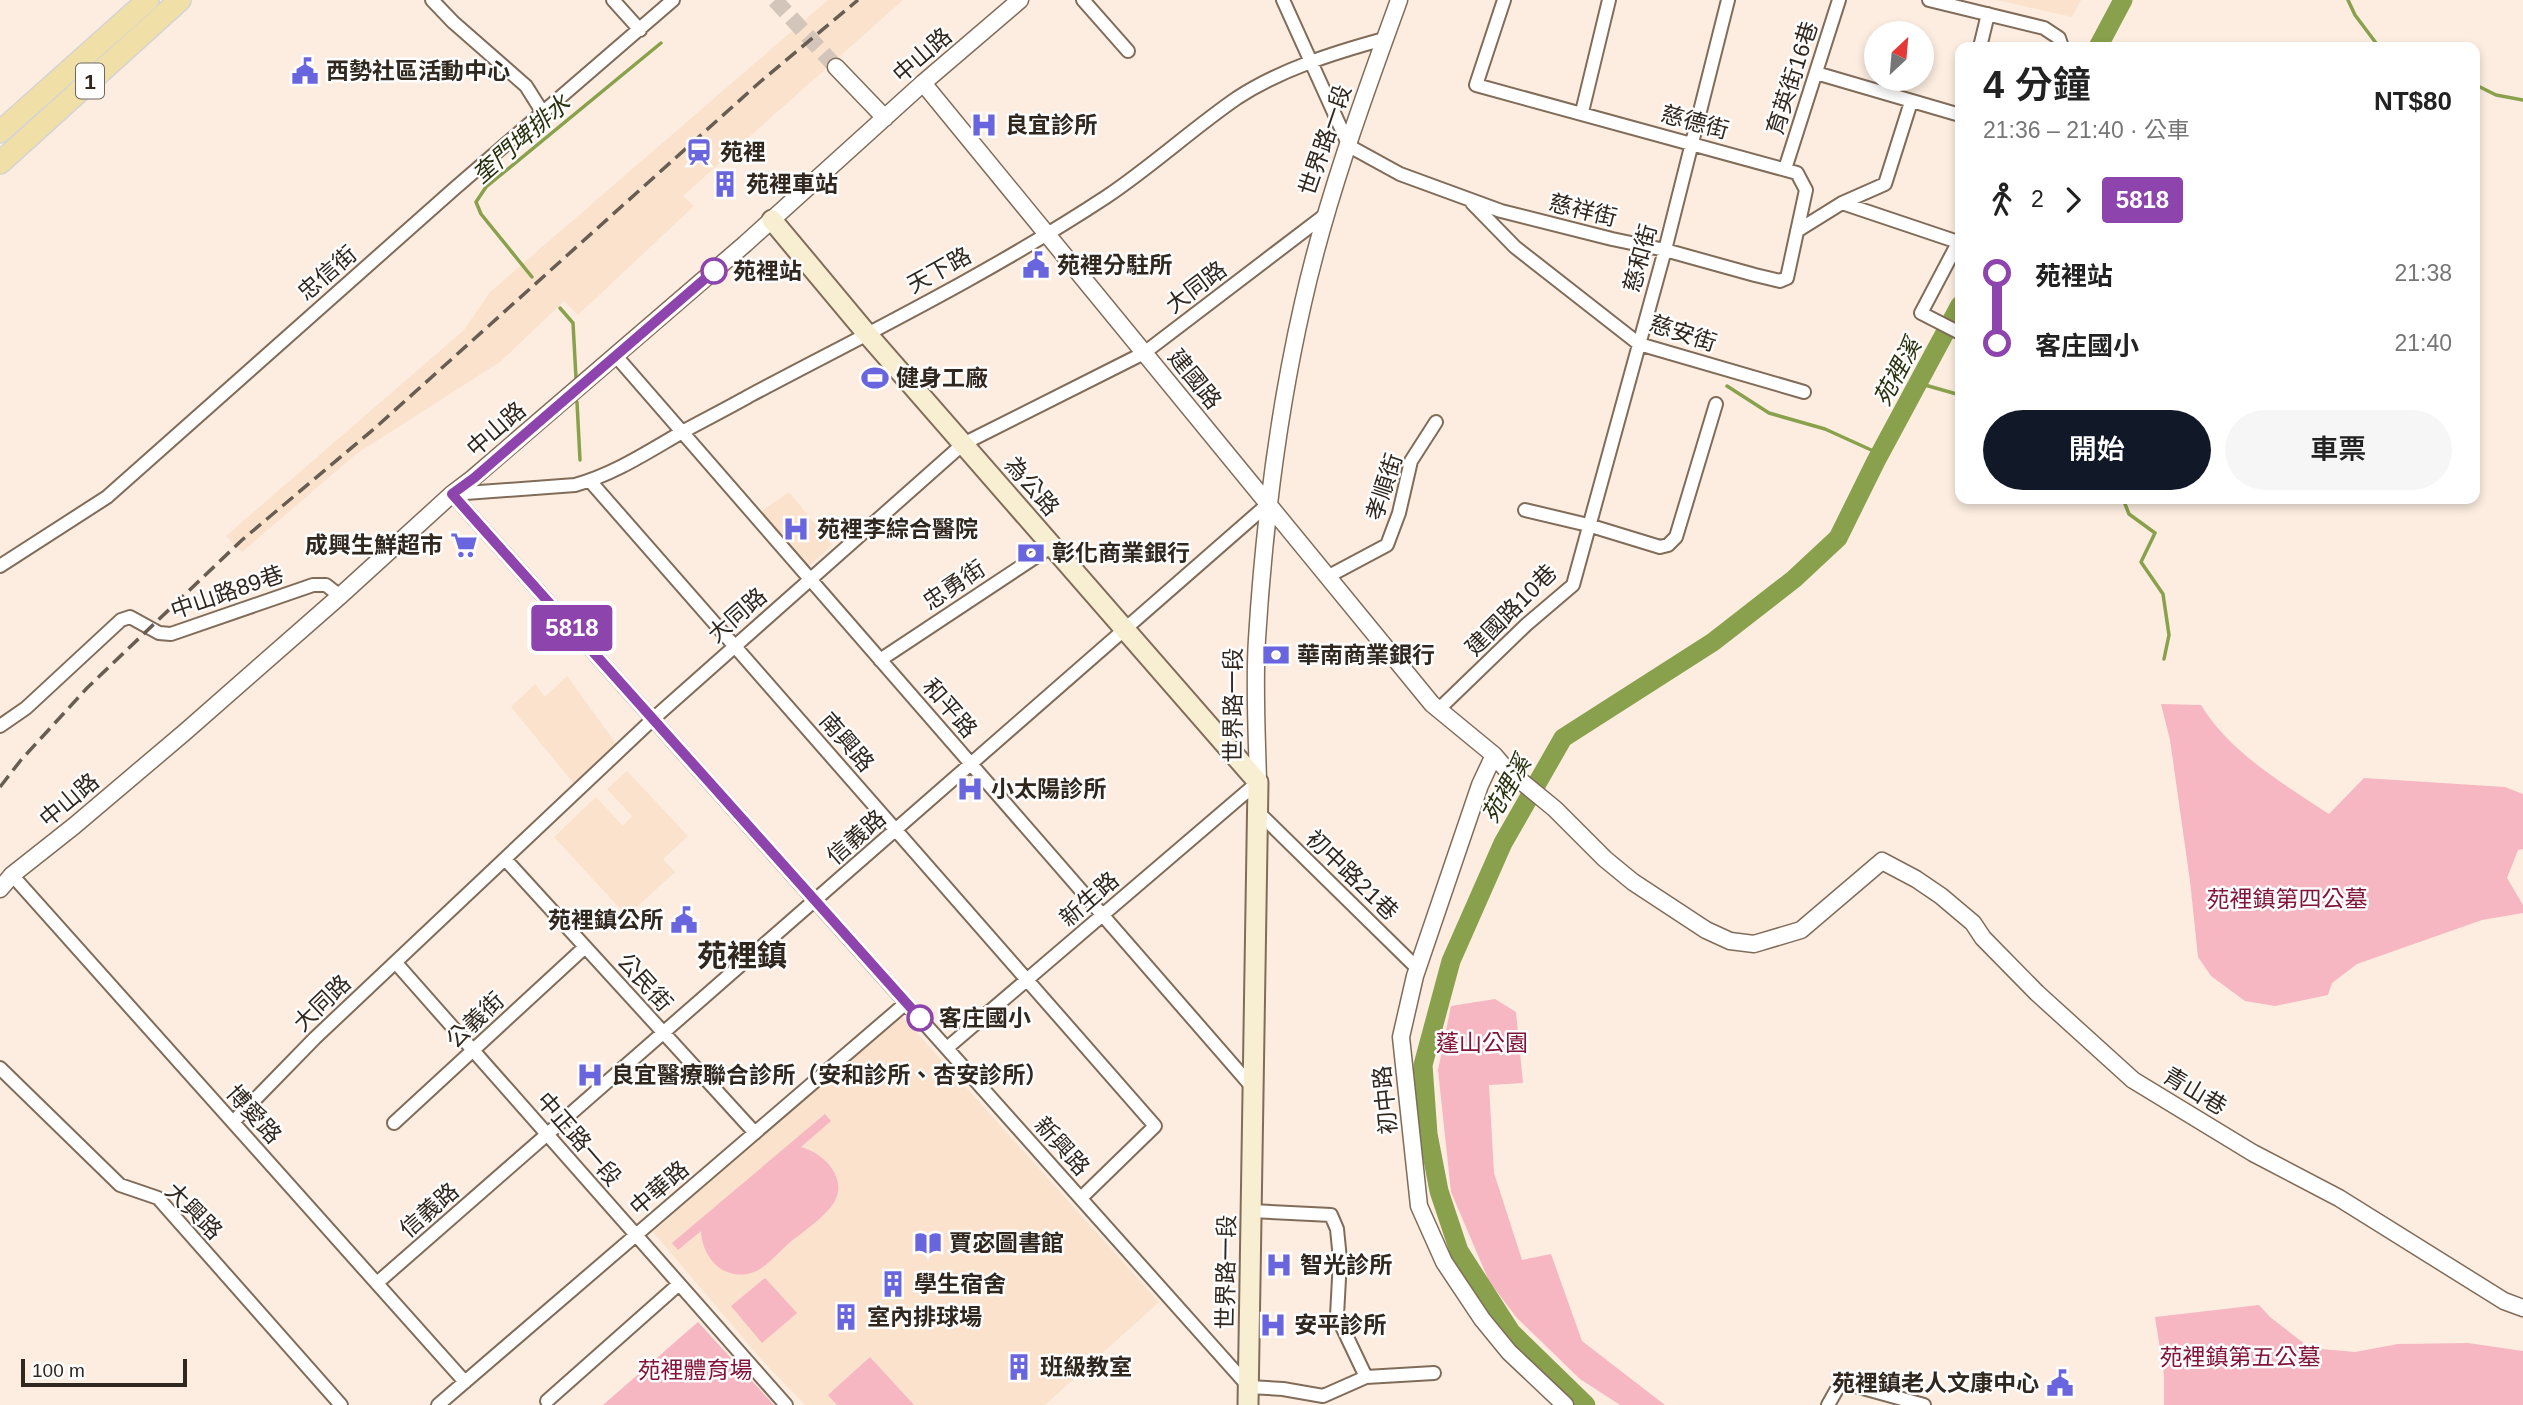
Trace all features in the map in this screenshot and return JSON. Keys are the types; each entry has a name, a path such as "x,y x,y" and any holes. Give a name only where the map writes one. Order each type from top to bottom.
{"main road":[{"name":"1","path":"0,132 148,0"},
{"name":"1","path":"0,163 180,0"},
{"path":"39,97 55,112"},
{"name":"為公路","path":"772,220 868,335 1258,782"},
{"name":"世界路一段","path":"1249,1396 1258,782"}],"street":[{"path":"432,0 526,86 543,113"},
{"path":"613,0 640,30"},
{"name":"忠信街","path":"0,566 107,497 673,0"},
{"name":"中山路","path":"0,889 12,875 185,732 452,494 616,356 1020,0"},
{"path":"1083,0 1128,51"},
{"path":"1283,0 1349,146"},
{"path":"1384,39 1399,0"},
{"name":"慈德街","path":"1504,0 1476,85 1785,169"},
{"path":"1582,112 1609,0"},
{"name":"慈和街","path":"1588,525 1665,250 1728,0"},
{"name":"育英街16巷","path":"1785,169 1839,0"},
{"path":"1929,0 2044,28 2061,42"},
{"path":"1981,42 1989,15"},
{"name":"天下路","path":"452,494 575,485 590,481 651,452 682,432 868,335 1048,235 1122,186 1239,97 1311,61 1384,39"},
{"name":"世界路一段","path":"1258,782 1257,641 1268,504 1295,340 1325,215 1384,39"},
{"path":"836,67 885,118"},
{"path":"1815,73 1955,114"},
{"name":"建國路","path":"923,83 1435,707 1555,809 1605,859 1706,930 1730,941 1754,944 1801,930 1882,861"},
{"path":"1797,231 1842,202 1885,184 1911,102"},
{"name":"慈祥街","path":"1349,146 1412,180 1469,201 1780,281 1787,278 1797,231"},
{"path":"1785,169 1797,173 1806,190 1797,231"},
{"name":"慈安街","path":"1469,201 1515,247 1639,344 1804,392"},
{"path":"1842,202 1955,240"},
{"name":"大同路","path":"233,1122 315,1038 653,719 963,444 1144,353 1325,215"},
{"path":"1955,249 1922,313 1955,330"},
{"name":"和平路","path":"616,356 1253,1088"},
{"path":"1525,510 1588,525 1660,547 1668,545 1676,537 1716,404"},
{"name":"孝順街","path":"1327,577 1387,545 1399,513 1411,461 1436,422"},
{"name":"南興路","path":"590,481 1155,1126 1081,1198"},
{"name":"新興路","path":"452,494 1081,1198 1249,1396"},
{"name":"信義路","path":"377,1283 1268,504"},
{"name":"建國路10巷","path":"1435,707 1573,585 1588,525"},
{"name":"忠勇街","path":"880,660 1052,546"},
{"name":"中山路89巷","path":"0,726 26,708 121,620 130,617 159,633 172,634 313,585 327,585 340,596"},
{"name":"初中路","path":"1494,755 1480,785 1417,968 1401,1037 1419,1206 1444,1262 1482,1319 1509,1352 1565,1405"},
{"name":"新生路","path":"947,1048 1258,782"},
{"name":"初中路21巷","path":"1256,811 1417,968"},
{"name":"公民街","path":"505,859 755,1133"},
{"name":"青山巷","path":"1882,861 1916,878 1973,923 1983,938 2037,993 2133,1080 2253,1153 2339,1198 2504,1301 2523,1308"},
{"name":"博愛路","path":"12,875 465,1382"},
{"name":"公義街","path":"394,1123 585,947"},
{"name":"中正路一段","path":"396,963 786,1405"},
{"name":"中華路","path":"438,1405 906,1003"},
{"name":"大興路","path":"0,1068 120,1185 158,1198 341,1405"},
{"path":"1251,1211 1331,1214 1337,1229 1340,1259 1337,1316 1366,1377"},
{"path":"547,1401 679,1284"},
{"path":"1249,1396 1283,1389 1323,1396 1366,1377 1434,1373"},
{"path":"1828,1405 1841,1382 1924,1405"}],"shaded area":[{"path":"828,0 903,0 683,196 694,206 578,315 564,301 500,362 356,454 242,552 226,536 464,330 490,292"},
{"path":"1997,0 2081,0 2072,17"},
{"name":"苑裡李綜合醫院","path":"789,492 832,545 808,567 759,513"},
{"path":"567,676 617,745 575,785 511,707 535,684 545,697"},
{"path":"627,771 688,836 663,859 675,872 627,916 554,837 596,797 623,826 632,816 607,789"},
{"path":"899,1013 1159,1302 1045,1405 805,1405 761,1359 653,1232"}],"green space":[{"name":"苑裡鎮第四公墓","path":"2161,704 2201,705 2242,753 2329,814 2364,778 2505,787 2523,794 2523,849 2518,850 2507,878 2523,905 2523,913 2482,920 2357,964 2332,983 2328,995 2275,1006 2245,1001 2211,976 2198,957 2170,740"},
{"name":"蓬山公園","path":"1495,999 1516,1012 1523,1083 1489,1085 1494,1173 1522,1260 1551,1254 1582,1341 1665,1405 1620,1405 1580,1379 1516,1317 1489,1281 1451,1192 1438,1070 1451,1006"},
{"path":"825,1114 831,1121 801,1147 827,1163 837,1179 836,1198 821,1217 766,1264 751,1273 732,1273 716,1265 705,1250 701,1231 678,1250 672,1243"},
{"path":"765,1278 797,1313 762,1343 731,1306"},
{"name":"苑裡鎮第五公墓","path":"2259,1305 2310,1348 2355,1352 2398,1344 2468,1343 2523,1351 2523,1405 2164,1405 2164,1375 2155,1317"},
{"name":"苑裡體育場","path":"698,1322 774,1405 603,1405"},
{"path":"870,1357 914,1405 837,1405 828,1395"}],"waterway":[{"name":"苑裡溪","path":"2101,42 2123,0"},
{"path":"2348,0 2355,15 2375,42"},
{"name":"奎門埤排水","path":"532,277 481,214 476,202 486,187 661,43"},
{"path":"2480,87 2496,95 2523,100"},
{"name":"奎門埤排水","path":"560,308 573,323 576,378"},
{"name":"苑裡溪","path":"1586,1405 1511,1332 1459,1251 1439,1191 1428,1134 1423,1065 1451,961 1503,843 1563,738 1713,642 1794,579 1838,538 1955,314"},
{"path":"1918,383 1955,394"},
{"path":"1727,386 1769,413 1825,429 1880,454"},
{"name":"奎門埤排水","path":"577,402 580,460"},
{"path":"2125,504 2129,514 2155,533 2141,562 2163,594 2169,635 2164,659"}],"tunnel":[{"path":"775,0 836,67"}],"railway":[{"path":"0,787 87,688 242,540 375,428 760,82 858,0"}],"bus line":[{"name":"5818","path":"714,271 452,494 920,1018"}],"place":[{"name":"西勢社區活動中心","path":"305,71"},
{"name":"良宜診所","path":"984,125"},
{"name":"苑裡","path":"699,152"},
{"name":"苑裡車站","path":"725,184"},
{"name":"苑裡分駐所","path":"1036,265"},
{"name":"苑裡站","path":"714,271"},
{"name":"健身工廠","path":"875,378"},
{"name":"苑裡李綜合醫院","path":"796,529"},
{"name":"成興生鮮超市","path":"464,545"},
{"name":"彰化商業銀行","path":"1031,553"},
{"name":"華南商業銀行","path":"1276,655"},
{"name":"小太陽診所","path":"970,789"},
{"name":"苑裡鎮公所","path":"684,920"},
{"name":"客庄國小","path":"920,1018"},
{"name":"良宜醫療聯合診所（安和診所、杏安診所）","path":"590,1075"},
{"name":"賈宓圖書館","path":"928,1243"},
{"name":"智光診所","path":"1279,1265"},
{"name":"學生宿舍","path":"893,1284"},
{"name":"室內排球場","path":"846,1317"},
{"name":"安平診所","path":"1273,1325"},
{"name":"班級教室","path":"1019,1367"},
{"name":"苑裡鎮老人文康中心","path":"2060,1383"}],"district":[{"name":"苑裡鎮","path":"742,955"}]}
